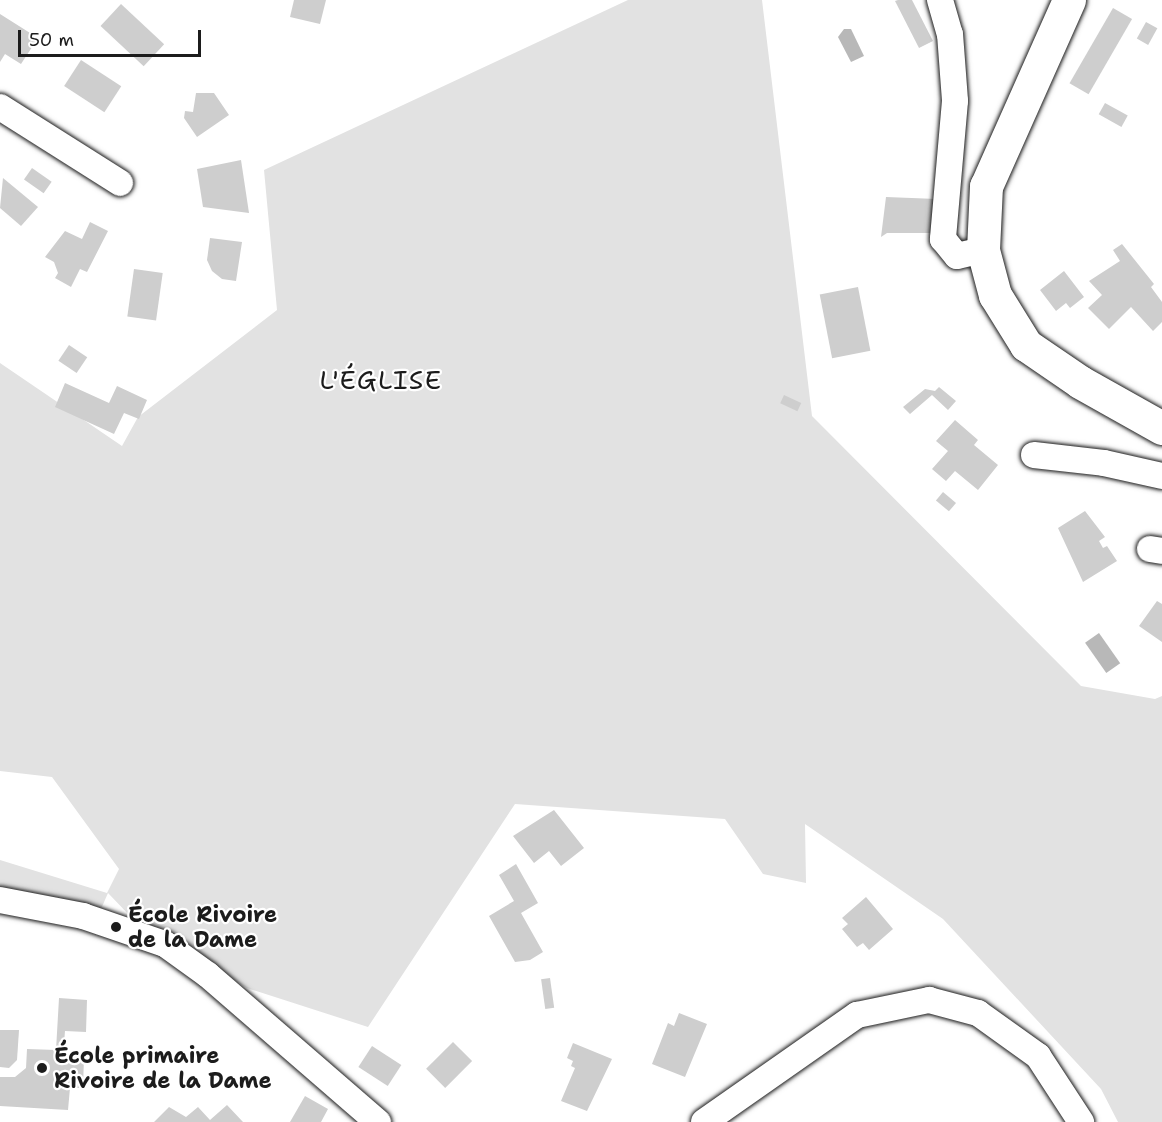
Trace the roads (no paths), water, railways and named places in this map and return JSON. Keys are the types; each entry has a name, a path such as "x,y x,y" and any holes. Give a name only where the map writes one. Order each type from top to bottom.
{"main road":[{"path":"1069,0 986,186 983,250 995,294 1026,345 1080,382 1162,428"}],"street":[{"path":"940,0 950,34 955,101 943,239 957,256 983,250"},
{"path":"0,107 120,183"},
{"path":"1034,455 1104,463 1162,476"},
{"path":"0,900 83,916 165,944 208,975 378,1122"},
{"path":"704,1122 857,1016 929,1000 978,1013 1038,1056 1082,1122"}],"place":[{"name":"École Rivoire de la Dame","path":"116,927"},
{"name":"École primaire Rivoire de la Dame","path":"42,1068"}],"district":[{"name":"L'ÉGLISE","path":"381,380"}]}
